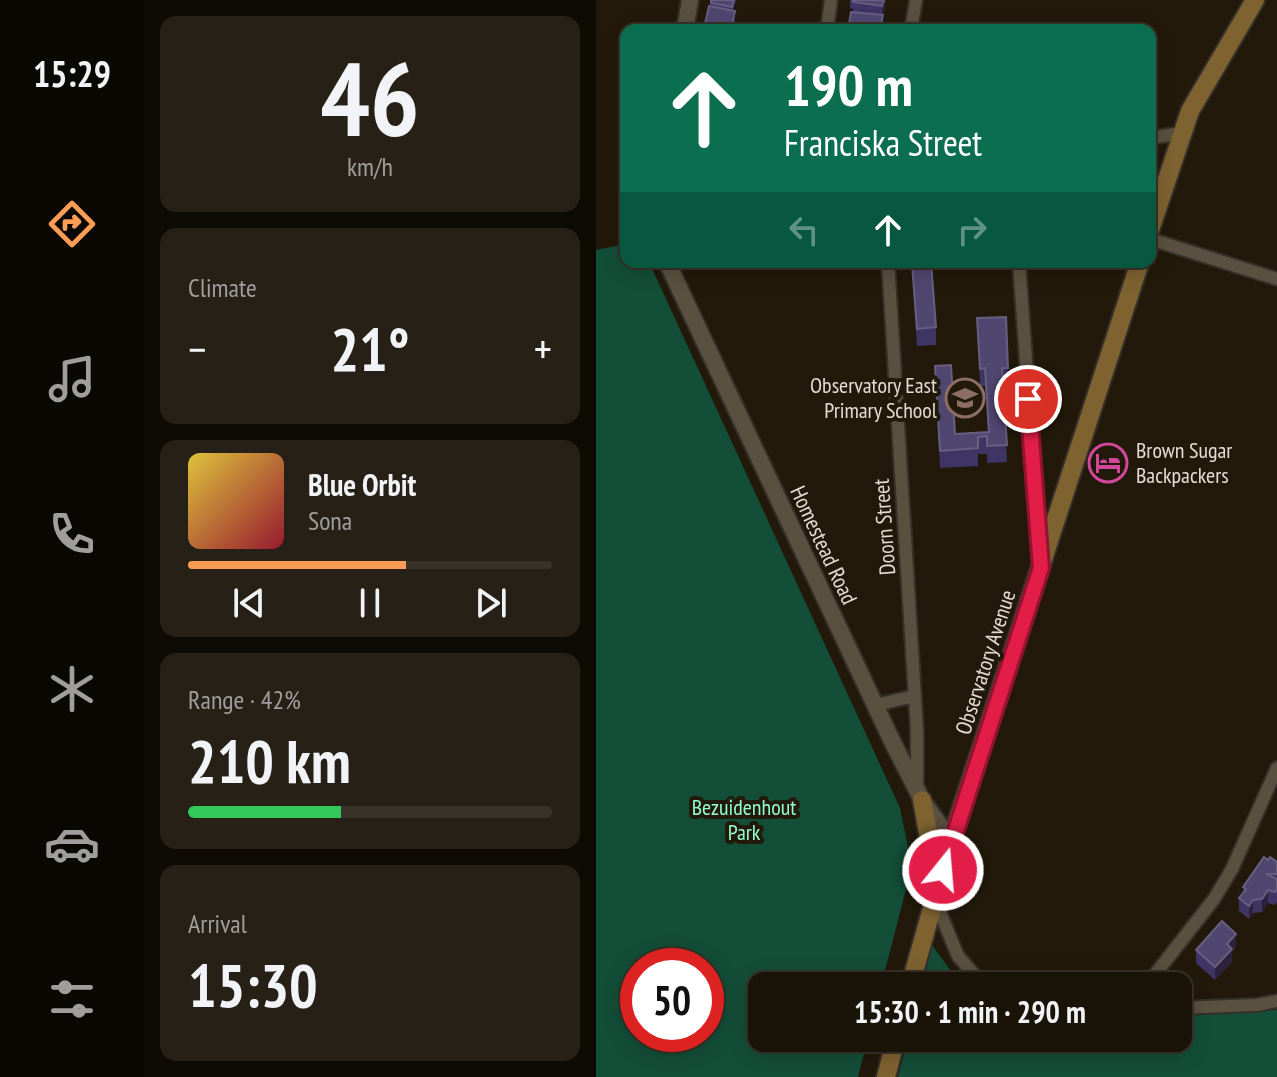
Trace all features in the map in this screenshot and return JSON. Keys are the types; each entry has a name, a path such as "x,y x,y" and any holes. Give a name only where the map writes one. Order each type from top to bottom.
{"main road":[{"path":"1156,212 1190,111 1255,0"},
{"name":"Observatory Avenue","path":"914,972 951,841 1138,268"},
{"path":"920,795 931,849 925,933"},
{"path":"886,1077 892,1052"}],"street":[{"path":"686,24 690,0"},
{"path":"828,24 831,0"},
{"path":"912,24 916,0"},
{"path":"1156,137 1182,133"},
{"path":"1156,241 1277,279"},
{"name":"Homestead Road","path":"670,268 875,705 920,795 951,841"},
{"name":"Doorn Street","path":"888,268 920,795"},
{"path":"1019,268 1041,568"},
{"path":"875,705 915,696"},
{"path":"1160,972 1214,899 1232,869 1277,768"},
{"path":"934,898 958,956 972,972"},
{"path":"1192,1007 1257,1005 1277,1001"}],"green space":[{"name":"Bezuidenhout Park","path":"620,245 620,268 652,268 900,808 912,866 885,972 748,972 748,1052 864,1052 858,1077 596,1077 596,250"},
{"path":"932,945 952,972 925,972"},
{"path":"1277,1010 1277,1077 898,1077 904,1052 1192,1052 1192,1016"}],"building":[{"path":"711,0 734,0 732,7 711,3"},
{"path":"853,0 884,0 882,6"},
{"path":"709,6 735,11 732,24 705,24"},
{"path":"851,12 883,15 881,24 849,24"},
{"path":"912,268 931,268 936,327 917,329"},
{"path":"1006,317 1008,368 1002,368 1007,445 987,446 987,436 978,437 978,448 940,451 935,366 951,365 955,434 989,432 985,368 980,369 977,318"},
{"path":"1264,857 1277,862 1277,874 1266,874 1277,879 1277,889 1275,892 1268,890 1262,899 1253,900 1249,906 1239,898"},
{"path":"1222,921 1236,934 1227,944 1232,949 1215,967 1196,950"}],"place":[{"name":"Observatory East Primary School","path":"965,398"},
{"name":"Brown Sugar Backpackers","path":"1108,463"}],"route":[{"path":"943,870 1041,568 1028,399"}]}
